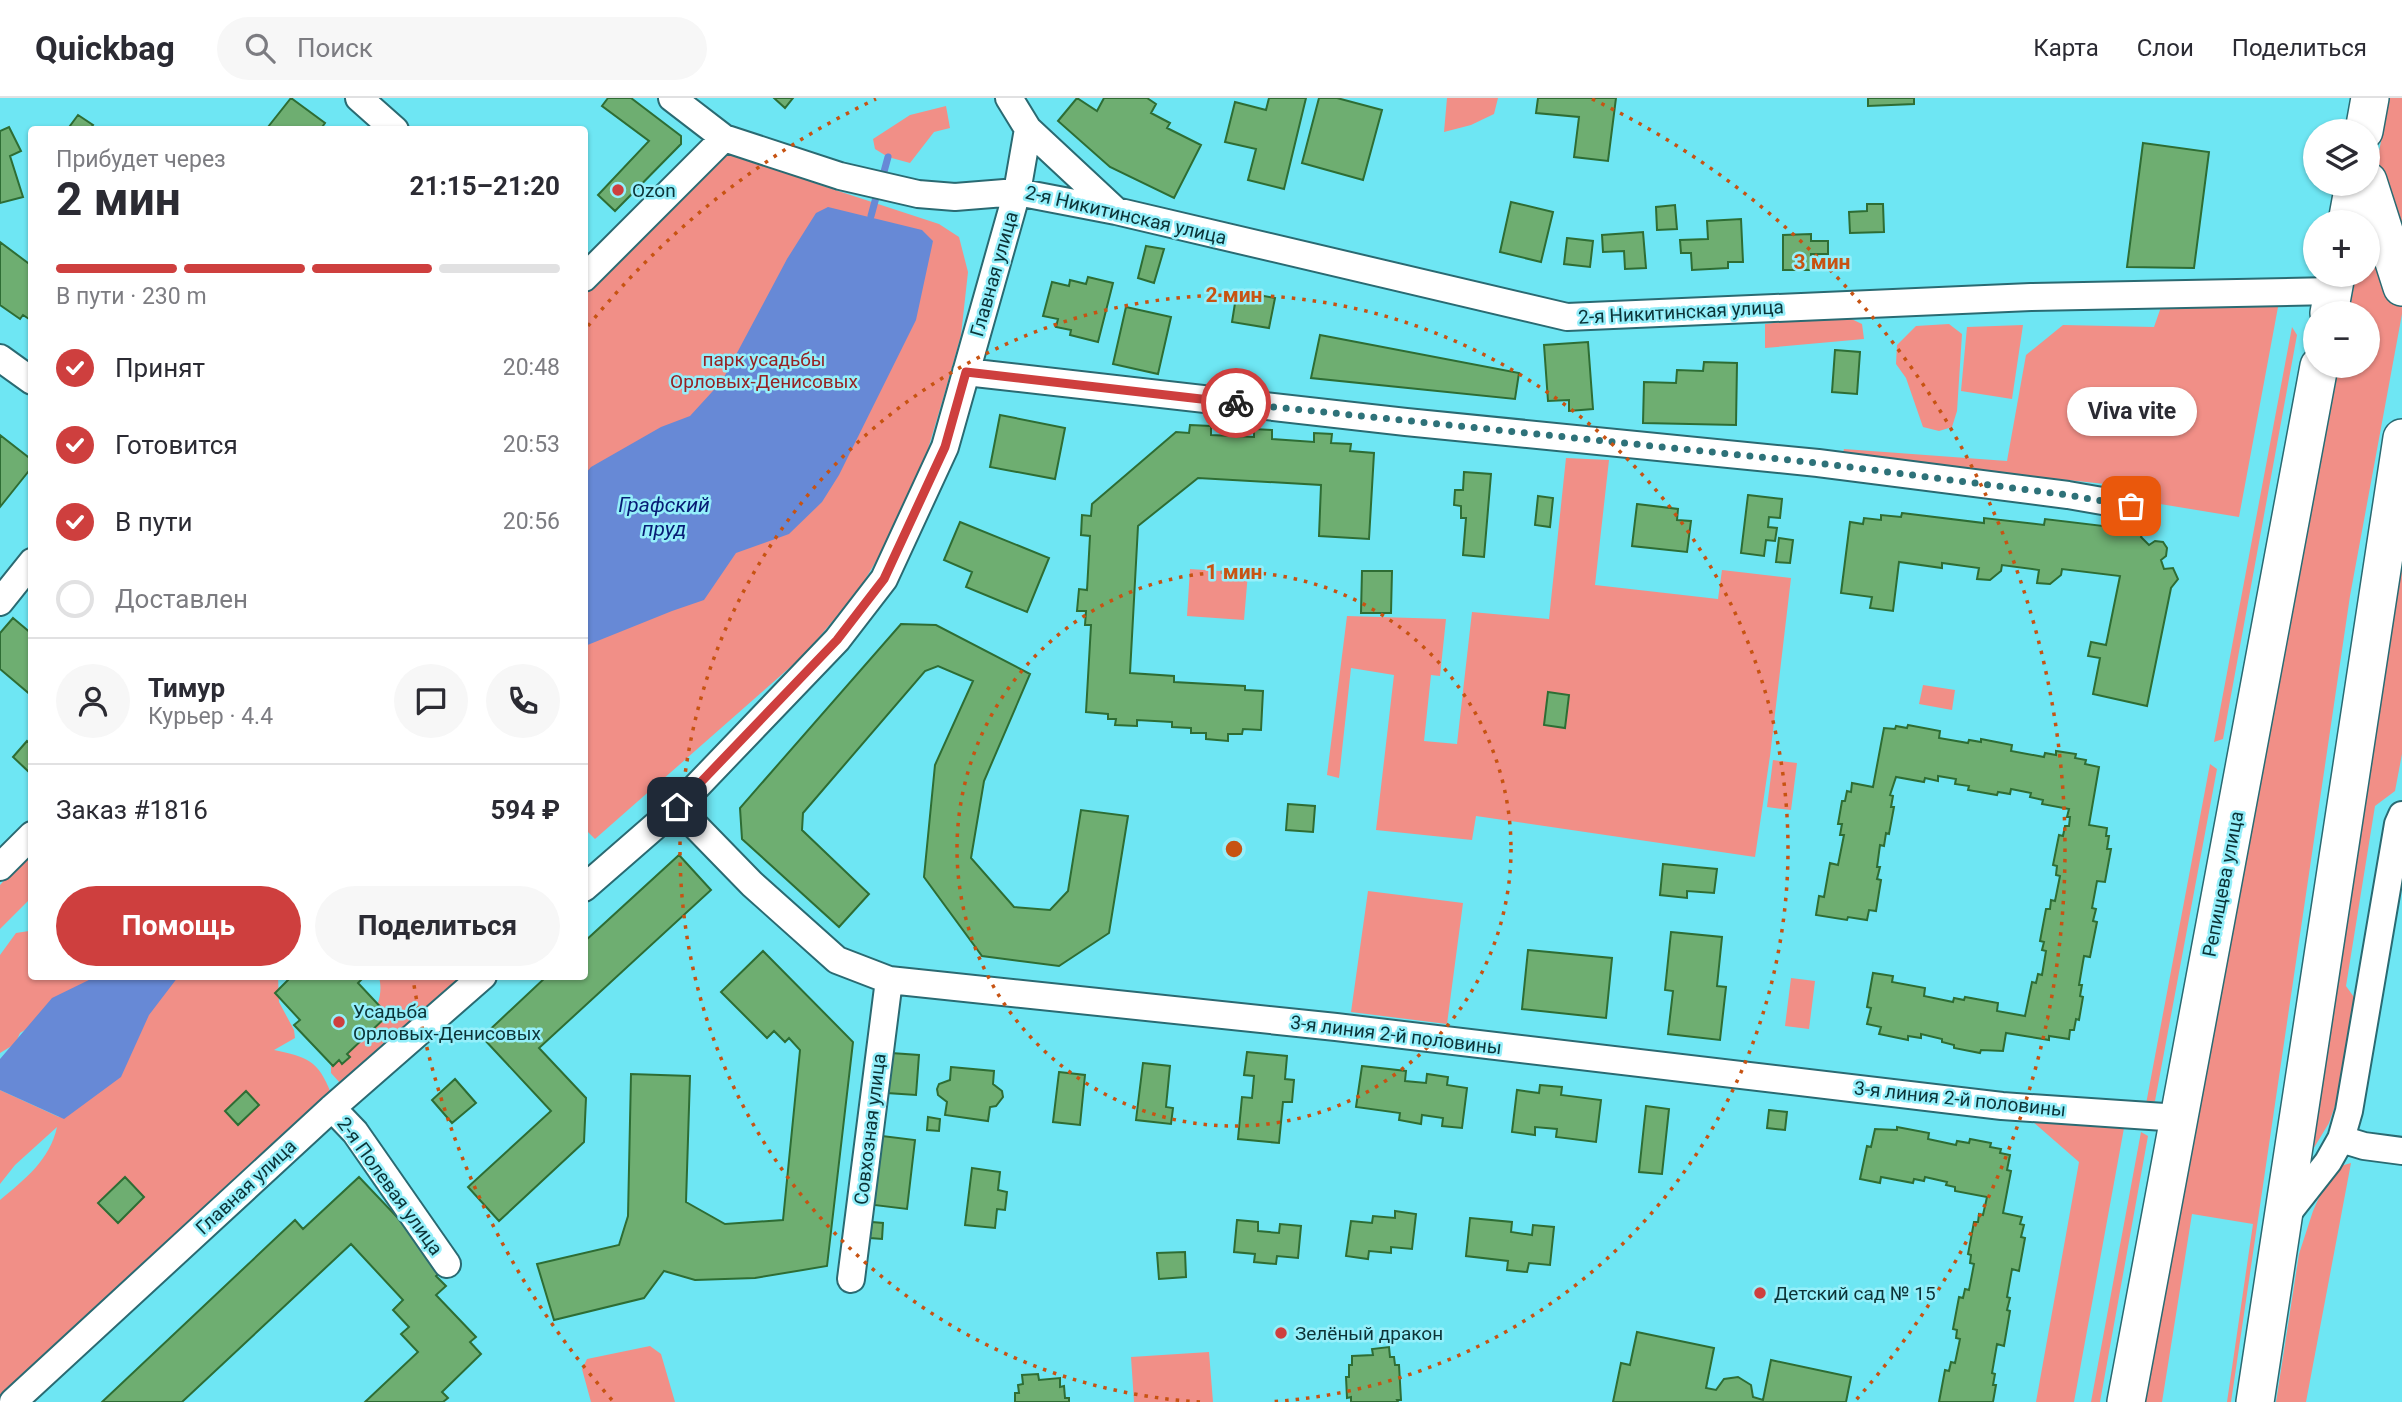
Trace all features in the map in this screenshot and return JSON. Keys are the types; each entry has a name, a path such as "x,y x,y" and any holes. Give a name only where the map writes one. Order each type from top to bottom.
{"main road":[{"path":"2366,119 2370,98"},
{"path":"2373,196 2402,287"},
{"name":"Репищева улица","path":"2126,1402 2317,378"},
{"path":"2255,1402 2402,438"}],"street":[{"path":"359,98 391,126"},
{"path":"672,98 724,138 840,176 918,194 955,197 1017,192"},
{"path":"1009,98 1028,129 1116,211"},
{"name":"2-я Никитинская улица","path":"1028,129 1017,192 1116,211 1567,317 2031,297 2332,293"},
{"path":"588,274 724,138"},
{"name":"Главная улица","path":"588,885 677,807 837,640 884,579 945,447 1017,192"},
{"path":"0,358 28,378"},
{"path":"966,372 1406,422 1818,463 2068,495 2131,506"},
{"path":"0,601 28,567"},
{"name":"3-я линия 2-й половины","path":"677,807 752,884 837,960 889,980 1336,1027 2002,1106 2179,1118"},
{"path":"2283,1220 2328,1162 2341,1139 2351,1098 2398,824 2402,815"},
{"path":"0,867 28,839"},
{"name":"Главная улица","path":"13,1402 332,1108 478,980"},
{"name":"Совхозная улица","path":"851,1279 889,980"},
{"name":"2-я Полевая улица","path":"332,1108 355,1132 447,1264"},
{"path":"2341,1139 2364,1146 2402,1151"}],"green space":[{"path":"1447,98 1498,98 1494,114 1471,125 1444,132"},
{"path":"2389,98 2402,98 2402,314 2350,596 2231,1402 2227,1402 2253,1224 2192,1214 2162,1402 2145,1402 2337,378 2380,378 2380,301 2351,301 2354,287 2380,287 2380,210 2368,210 2371,196 2380,196 2380,147"},
{"path":"946,106 950,128 934,132 910,163 888,157 875,149 873,139 910,115"},
{"name":"парк усадьбы Орловых-Денисовых","path":"727,151 939,224 959,237 968,272 961,335 920,476 895,529 859,590 804,655 595,839 588,832 588,291"},
{"path":"2161,307 2278,307 2239,517 2142,501 2143,488 1842,456 1844,449 2007,461 2026,355 2063,325 2154,327"},
{"path":"1843,315 1862,324 1864,339 1765,348 1765,324"},
{"path":"1949,324 1962,334 1957,411 1952,427 1939,431 1923,427 1906,378 1896,364 1897,345 1916,326"},
{"path":"2023,325 2012,399 1961,391 1967,327"},
{"path":"2292,327 2297,335 2223,739 2214,742"},
{"path":"1566,458 1609,460 1595,585 1718,599 1722,570 1791,578 1755,857 1476,816 1472,840 1376,830 1394,675 1351,668 1339,778 1327,775 1347,616 1446,619 1440,676 1431,675 1424,741 1457,744 1472,612 1549,619"},
{"path":"2402,564 2402,754 2395,791 2375,806 2346,986 2356,1000 2337,1100 2329,1123 2312,1151"},
{"path":"1190,569 1248,573 1244,620 1187,616"},
{"path":"1923,685 1955,690 1952,710 1919,704"},
{"path":"1773,760 1797,763 1791,810 1767,807"},
{"path":"2210,764 2217,769 2155,1101 2146,1104"},
{"path":"28,854 28,901 0,929 0,885"},
{"path":"1368,891 1463,903 1447,1024 1351,1012"},
{"path":"28,931 28,980 97,980 20,1033 15,1044 0,1053 0,955 16,933"},
{"path":"1791,978 1815,981 1809,1029 1785,1026"},
{"path":"159,980 278,980 279,1002 294,1030 295,1038 274,1050 310,1062 321,1073 331,1093 5,1402 0,1402 0,1200 27,1177 42,1159 49,1150 57,1127 15,1165 0,1184 0,1090 59,1117"},
{"path":"379,980 459,980 426,1012 341,1084 331,1073 331,1061 367,1024 374,1013 380,990"},
{"path":"2031,1120 2124,1128 2074,1402 2036,1402 2079,1162"},
{"path":"2141,1132 2148,1136 2100,1402 2091,1402"},
{"path":"2351,1163 2306,1402 2276,1402 2299,1254 2313,1211 2329,1175 2337,1167"},
{"path":"650,1346 661,1354 675,1402 591,1402 582,1369 587,1359"},
{"path":"1209,1352 1213,1402 1134,1402 1131,1357"}],"water":[{"name":"Графский пруд","path":"828,207 922,230 933,241 916,320 839,475 822,502 789,534 736,553 704,600 588,645 588,470 661,427 690,416 722,381 787,259 816,213"},
{"path":"89,980 176,980 149,1015 121,1077 64,1119 0,1090 0,1059 52,998"}],"building":[{"path":"291,98 325,123 323,126 269,126"},
{"path":"608,98 631,98 681,136 681,144 615,211 598,195 649,141 602,106"},
{"path":"774,98 793,98 785,108"},
{"path":"1077,98 1097,111 1104,98 1147,98 1156,104 1151,113 1170,123 1167,128 1201,145 1174,198 1110,167 1058,121"},
{"path":"1269,98 1306,98 1284,189 1248,180 1256,149 1225,142 1235,102 1266,110"},
{"path":"1319,98 1337,98 1382,110 1363,180 1302,163"},
{"path":"1538,98 1616,98 1608,161 1574,157 1579,117 1536,113"},
{"path":"1868,98 1914,98 1914,104 1868,106"},
{"path":"78,115 93,125 92,126 70,126"},
{"path":"9,127 21,151 10,156 23,197 0,203 0,131"},
{"path":"2143,143 2209,152 2194,268 2127,267"},
{"path":"1511,202 1553,212 1541,262 1500,252"},
{"path":"1867,204 1883,204 1884,232 1850,233 1849,212 1867,211"},
{"path":"1675,205 1677,229 1657,230 1656,207"},
{"path":"1741,219 1743,262 1728,262 1728,268 1692,270 1691,253 1681,253 1680,240 1708,239 1707,221"},
{"path":"1643,232 1646,268 1625,269 1624,251 1603,252 1602,235"},
{"path":"1811,234 1811,241 1828,241 1828,254 1811,254 1812,270 1783,270 1783,235"},
{"path":"1567,238 1593,241 1590,267 1564,264"},
{"path":"0,242 28,263 28,318 23,315 20,319 0,305"},
{"path":"1146,246 1164,249 1154,283 1138,278"},
{"path":"1088,277 1113,283 1098,342 1070,335 1071,330 1056,327 1058,319 1043,316 1052,282 1069,286 1070,280 1086,284"},
{"path":"1237,291 1275,298 1269,328 1232,322"},
{"path":"1126,307 1171,317 1158,374 1113,364"},
{"path":"1320,335 1519,373 1515,399 1311,378"},
{"path":"1588,342 1593,409 1569,411 1569,400 1548,401 1544,345"},
{"path":"1835,350 1860,352 1857,394 1832,392"},
{"path":"1704,362 1737,363 1736,425 1643,423 1644,382 1676,383 1677,370 1703,371"},
{"path":"1000,415 1065,428 1055,479 990,467"},
{"path":"1190,425 1211,426 1211,435 1254,437 1254,429 1272,430 1272,439 1314,442 1314,433 1332,434 1331,443 1351,444 1350,451 1374,453 1369,539 1319,536 1321,485 1198,478 1138,526 1130,673 1174,676 1174,682 1245,686 1245,690 1263,691 1261,730 1243,729 1242,734 1228,734 1228,741 1206,739 1206,733 1191,733 1191,728 1172,727 1172,722 1137,720 1137,726 1115,725 1116,719 1108,719 1108,714 1086,712 1091,625 1085,625 1086,611 1077,611 1079,589 1087,590 1090,536 1081,535 1082,515 1091,516 1092,504 1176,432 1189,433"},
{"path":"0,435 28,457 28,472 0,507"},
{"path":"1464,472 1491,474 1484,557 1463,555 1466,518 1461,518 1461,506 1454,505 1455,490 1463,490"},
{"path":"1748,495 1782,499 1780,518 1769,517 1768,527 1777,528 1775,541 1766,540 1764,556 1741,553"},
{"path":"1538,496 1553,498 1550,527 1535,525"},
{"path":"1637,504 1678,509 1677,520 1691,521 1687,552 1632,546"},
{"path":"1902,513 1984,523 1984,518 2044,525 2045,519 2111,527 2112,522 2134,522 2141,525 2141,537 2149,545 2155,541 2163,542 2167,548 2166,556 2161,560 2164,569 2173,568 2178,579 2171,588 2147,706 2093,694 2100,658 2088,656 2091,642 2106,645 2120,576 2062,569 2061,575 2050,584 2037,583 2039,570 2002,565 2001,571 1990,580 1977,579 1979,568 1942,563 1942,568 1899,562 1893,611 1870,608 1872,597 1841,593 1850,522 1863,524 1864,518 1881,520 1881,515 1901,517"},
{"path":"960,522 1049,558 1027,612 966,587 972,572 944,560"},
{"path":"1779,538 1793,540 1790,563 1776,562"},
{"path":"1362,571 1392,571 1391,613 1361,613"},
{"path":"13,618 28,631 28,693 0,669 0,633"},
{"path":"901,624 936,625 1030,674 984,781 971,858 1014,907 1050,910 1068,891 1081,810 1128,816 1109,933 1059,966 982,956 924,877 935,765 973,681 938,666 925,671 803,813 802,830 869,894 839,927 742,839 740,808"},
{"path":"1548,692 1569,695 1565,728 1544,725"},
{"path":"1908,725 1940,731 1939,738 1968,743 1969,740 1981,742 1981,739 2012,745 2011,751 2044,757 2045,753 2056,755 2056,751 2076,754 2075,758 2086,760 2085,764 2099,767 2089,825 2107,828 2107,849 2111,849 2105,882 2097,881 2092,908 2096,909 2093,921 2097,922 2090,957 2084,956 2079,985 2082,985 2080,996 2083,997 2079,1020 2076,1019 2074,1030 2070,1030 2069,1039 2049,1036 2049,1040 2006,1033 2003,1051 1981,1050 1980,1053 1954,1048 1954,1045 1942,1042 1942,1039 1921,1034 1921,1038 1908,1036 1908,1040 1879,1034 1881,1027 1867,1024 1871,1008 1867,1007 1873,973 1893,976 1892,982 1925,988 1924,996 1953,1002 1954,998 1964,1000 1965,997 1998,1003 1997,1011 2025,1016 2032,982 2036,983 2038,974 2042,975 2046,951 2042,950 2044,942 2040,941 2046,909 2050,909 2051,900 2055,901 2060,876 2056,875 2057,866 2053,865 2059,835 2063,836 2065,826 2069,826 2069,809 2042,804 2043,800 2030,797 2031,793 2011,789 2010,794 1998,792 1997,795 1968,790 1969,786 1955,784 1956,779 1938,776 1938,781 1925,778 1924,782 1896,777 1890,795 1893,796 1891,807 1894,807 1889,834 1886,833 1884,846 1880,845 1877,879 1881,880 1876,911 1869,910 1867,920 1816,915 1819,896 1824,897 1830,863 1838,865 1844,835 1840,835 1842,824 1838,824 1842,801 1845,801 1847,791 1851,792 1852,783 1873,787 1884,728 1907,728"},
{"path":"27,741 28,742 28,771 13,757"},
{"path":"1288,804 1315,806 1313,832 1286,830"},
{"path":"679,855 711,890 539,1048 586,1098 584,1142 499,1221 468,1187 551,1111 482,1037 543,980 588,980 588,938"},
{"path":"1663,864 1717,869 1714,893 1687,891 1687,898 1660,895"},
{"path":"1671,932 1722,937 1717,986 1726,987 1720,1040 1668,1034 1673,991 1665,990"},
{"path":"1528,950 1612,958 1606,1018 1522,1009"},
{"path":"763,951 853,1042 827,1266 755,1278 695,1280 664,1271 644,1298 554,1320 537,1264 619,1245 628,1216 631,1074 690,1076 686,1202 725,1224 783,1220 800,1050 789,1038 785,1042 774,1031 767,1038 721,992"},
{"name":"Усадьба Орловых-Денисовых","path":"288,980 361,980 358,983 388,1015 347,1054 350,1057 342,1064 339,1060 333,1066 294,1025 300,1020 275,993"},
{"path":"1247,1052 1287,1056 1285,1079 1294,1080 1292,1102 1283,1102 1279,1143 1238,1139 1242,1097 1252,1098 1254,1076 1244,1075"},
{"path":"891,1053 919,1055 916,1095 887,1093"},
{"path":"1143,1063 1170,1066 1166,1107 1173,1108 1171,1124 1136,1120"},
{"path":"1362,1066 1406,1071 1405,1081 1426,1083 1427,1074 1448,1077 1447,1085 1467,1088 1462,1128 1442,1126 1443,1118 1422,1115 1421,1124 1399,1120 1400,1113 1356,1107"},
{"path":"951,1067 994,1071 993,1084 1002,1091 1003,1097 996,1106 990,1107 988,1121 945,1115 947,1102 938,1095 937,1089 939,1084 950,1080"},
{"path":"1059,1072 1085,1075 1080,1125 1053,1122"},
{"path":"455,1079 476,1103 452,1123 432,1100"},
{"path":"1540,1085 1562,1087 1561,1095 1601,1100 1596,1142 1556,1137 1557,1129 1535,1127 1535,1135 1512,1132 1517,1090 1539,1093"},
{"path":"246,1091 259,1105 238,1125 225,1111"},
{"path":"1646,1106 1669,1109 1662,1174 1639,1172"},
{"path":"1769,1110 1787,1112 1785,1130 1767,1128"},
{"path":"928,1117 940,1119 939,1131 927,1130"},
{"path":"1897,1127 1929,1133 1928,1139 1956,1145 1957,1141 1969,1143 1970,1139 1991,1143 1990,1147 2001,1149 2000,1153 2010,1155 2007,1170 2011,1171 2003,1213 2022,1217 2020,1224 2024,1225 2021,1237 2025,1238 2019,1271 2012,1269 2007,1297 2010,1298 2007,1310 2010,1311 2004,1346 1997,1344 1992,1373 1995,1374 1993,1385 1996,1385 1993,1402 1939,1402 1945,1370 1949,1371 1951,1362 1955,1363 1960,1339 1956,1338 1957,1330 1953,1329 1959,1297 1963,1298 1965,1289 1969,1290 1974,1264 1970,1263 1971,1255 1968,1254 1974,1222 1978,1222 1979,1214 1983,1215 1987,1197 1955,1191 1955,1187 1946,1185 1947,1182 1925,1177 1924,1181 1914,1179 1913,1183 1881,1177 1880,1183 1860,1179 1867,1146 1871,1147 1875,1129 1897,1130"},
{"path":"882,1136 915,1140 907,1209 874,1205"},
{"path":"972,1168 1000,1172 998,1190 1007,1192 1005,1210 997,1209 995,1228 965,1225"},
{"path":"125,1177 144,1197 118,1223 98,1203"},
{"path":"359,1177 435,1257 442,1271 436,1276 446,1286 436,1295 476,1337 470,1342 481,1354 442,1392 448,1398 443,1402 365,1402 418,1352 401,1334 409,1327 393,1310 403,1300 351,1244 182,1402 102,1402 295,1220 303,1229"},
{"path":"1395,1211 1416,1214 1412,1249 1391,1247 1391,1253 1369,1251 1368,1259 1346,1256 1351,1221 1372,1223 1373,1216 1395,1218"},
{"path":"1470,1218 1512,1222 1511,1232 1532,1235 1533,1225 1554,1227 1550,1265 1529,1263 1527,1272 1507,1270 1508,1261 1466,1256"},
{"path":"1237,1220 1258,1222 1258,1231 1279,1233 1280,1224 1301,1226 1298,1258 1277,1256 1276,1264 1254,1262 1255,1254 1234,1252"},
{"path":"872,1222 883,1223 882,1239 870,1238"},
{"path":"1185,1252 1186,1277 1159,1279 1157,1253"},
{"path":"1637,1332 1714,1348 1706,1388 1716,1390 1724,1379 1738,1377 1751,1385 1753,1397 1763,1400 1771,1360 1851,1377 1846,1402 1613,1402 1621,1363 1630,1365"},
{"path":"1389,1347 1390,1357 1394,1357 1395,1365 1399,1365 1401,1400 1351,1402 1351,1397 1347,1398 1346,1377 1349,1377 1352,1356 1373,1355 1372,1349"},
{"path":"1038,1374 1039,1380 1060,1378 1060,1387 1064,1386 1065,1398 1069,1398 1069,1402 1015,1402 1015,1393 1019,1393 1018,1385 1023,1384 1022,1375"}],"waterway":[{"path":"882,179 888,157"},
{"path":"871,216 878,190"}],"way so far":[{"path":"1236,403 1818,463 2068,495 2131,506"}],"place":[{"name":"Ozon","path":"618,190"},
{"name":"Viva vite","path":"2131,506"},
{"name":"Усадьба Орловых-Денисовых","path":"339,1022"},
{"name":"Детский сад № 15","path":"1760,1293"},
{"name":"Зелёный дракон","path":"1281,1333"}],"route":[{"path":"677,807 837,640 884,579 945,447 966,372 1236,403"}]}
